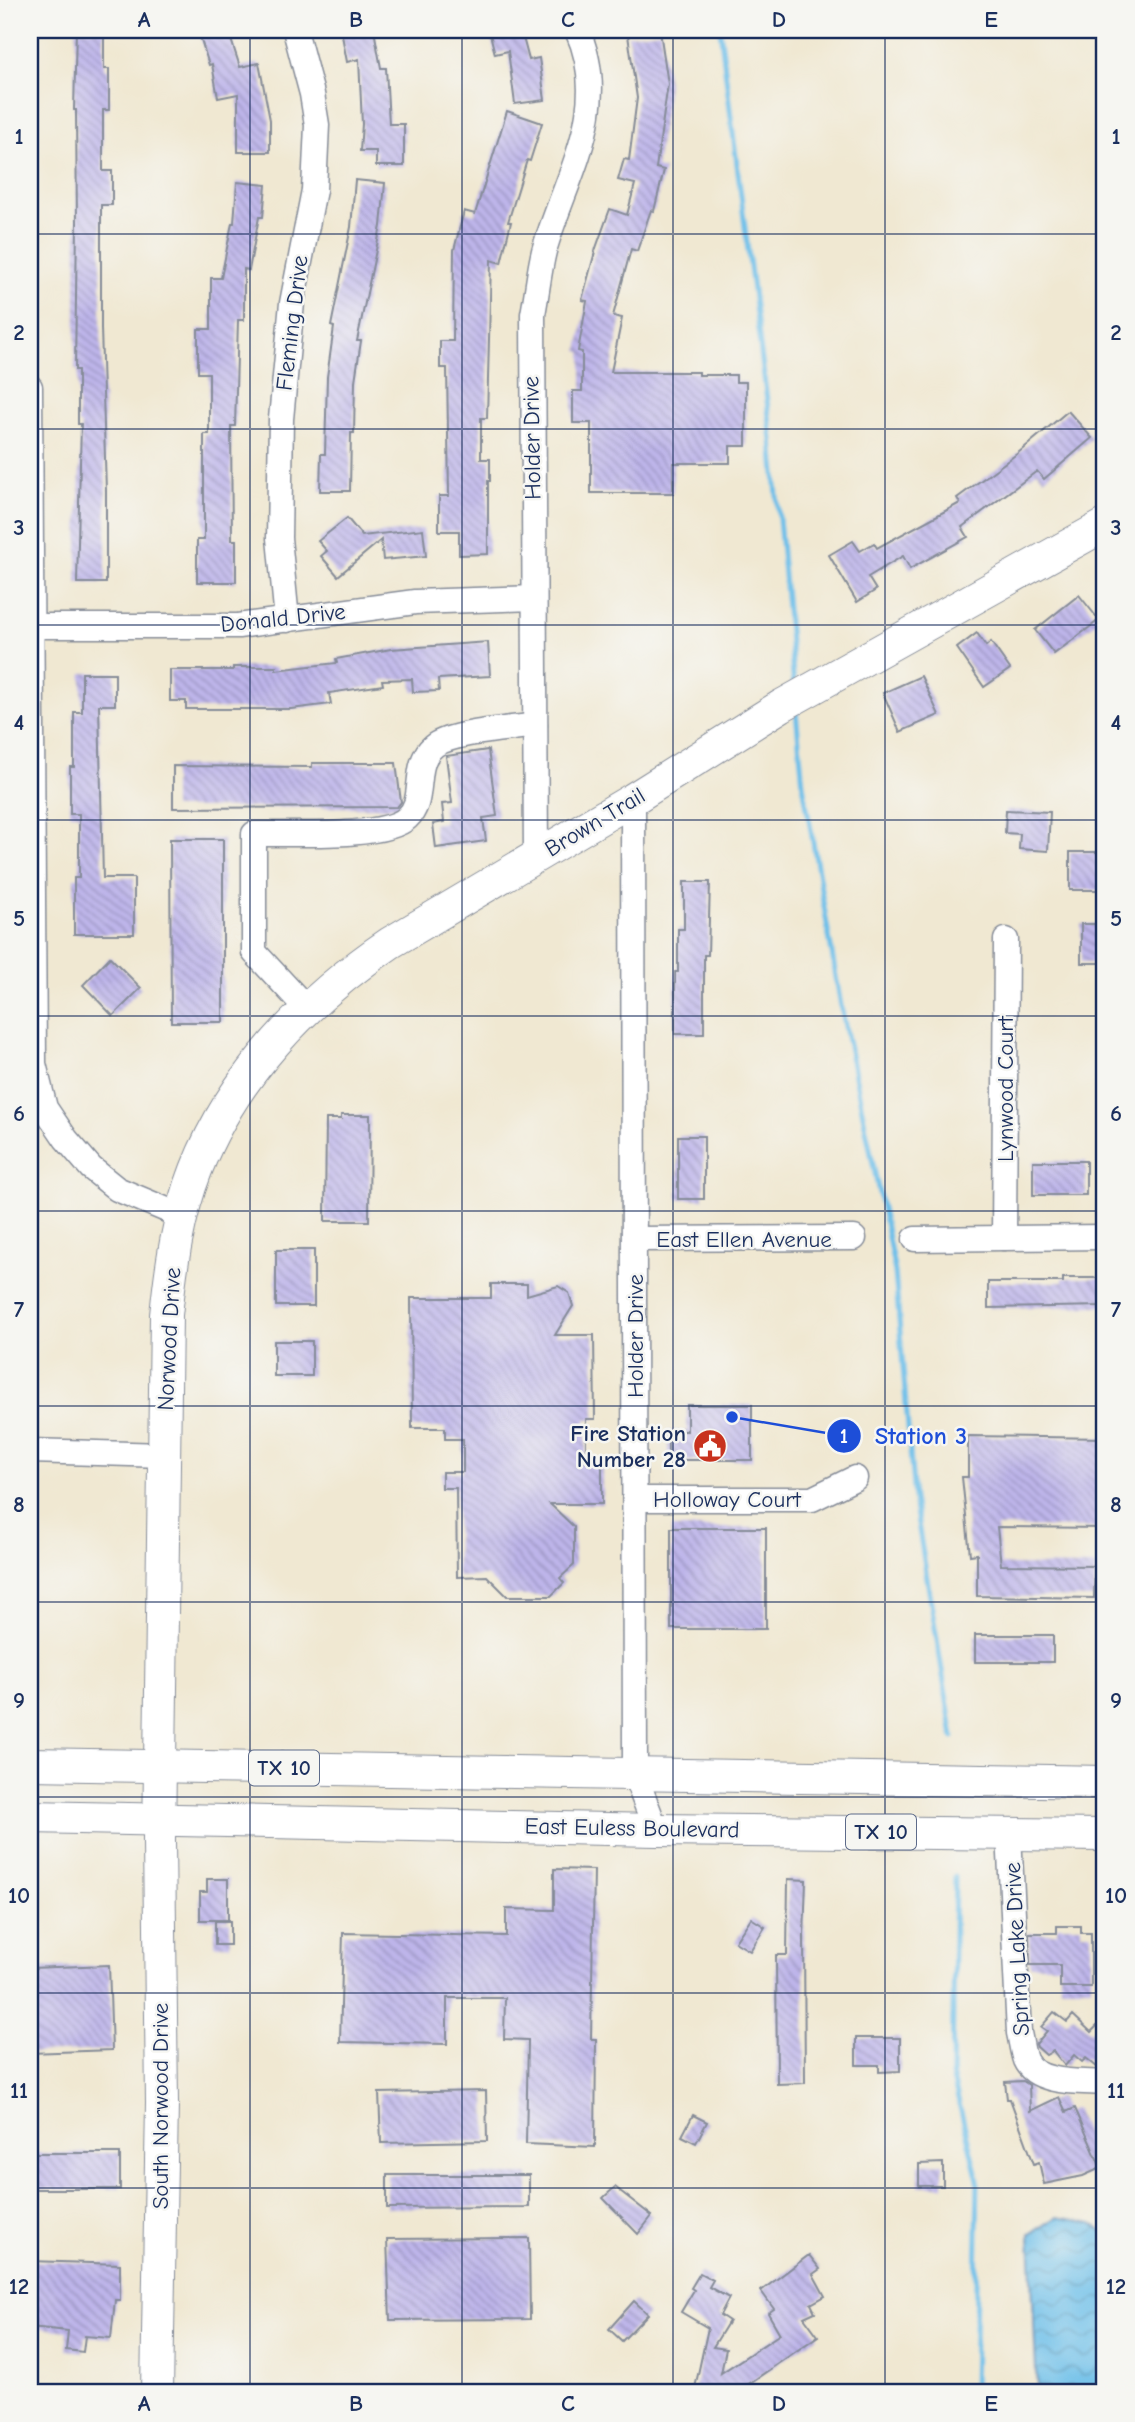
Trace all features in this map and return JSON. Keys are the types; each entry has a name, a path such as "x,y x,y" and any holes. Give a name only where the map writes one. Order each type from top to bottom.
{"main road":[{"name":"Brown Trail","path":"181,1216 196,1170 218,1123 260,1058 307,1009 352,969 390,943 621,807 781,706 1105,525"},
{"name":"Norwood Drive","path":"159,1819 166,1315 171,1266 181,1216"},
{"name":"TX 10","path":"30,1763 1105,1782"},
{"name":"TX 10","path":"30,1817 159,1819"},
{"name":"East Euless Boulevard","path":"159,1819 656,1830 1105,1835"},
{"name":"South Norwood Drive","path":"157,2392 162,2103 159,1819"}],"street":[{"name":"Fleming Drive","path":"287,620 279,538 281,419 292,303 314,190 317,125 313,94 295,30"},
{"name":"Holder Drive","path":"536,858 533,314 544,252 587,130 591,96 589,66 577,30"},
{"path":"30,387 34,1064 45,1108 66,1139 91,1168 117,1189 181,1216"},
{"name":"Donald Drive","path":"31,626 238,626 415,602 534,598"},
{"path":"307,1009 254,952 254,834 348,832 393,827 408,817 418,800 423,760 433,746 447,739 535,725"},
{"name":"Holder Drive","path":"621,807 633,839 635,1775 656,1830"},
{"name":"Lynwood Court","path":"1004,1238 1006,940"},
{"path":"915,1238 1105,1237"},
{"name":"East Ellen Avenue","path":"635,1240 854,1238"},
{"path":"30,1451 164,1455"},
{"name":"Holloway Court","path":"636,1499 812,1499 855,1478"},
{"name":"Spring Lake Drive","path":"1009,1834 1019,2033 1025,2061 1034,2072 1044,2078 1105,2083"}],"water":[{"path":"1057,2217 1092,2223 1105,2234 1105,2392 1037,2392 1030,2234"}],"building":[{"path":"76,30 104,30 104,69 109,69 109,110 103,110 103,171 112,171 112,205 101,205 106,583 77,583 81,424 78,424 78,370 75,370"},
{"path":"198,30 228,30 240,67 259,63 270,120 270,152 238,152 238,94 218,98 212,64 209,65"},
{"path":"341,30 374,30 381,68 386,68 389,124 404,124 404,166 376,166 376,151 360,151 362,124 359,59 347,62"},
{"path":"489,30 521,30 529,60 539,58 545,100 515,104 508,51 495,54"},
{"path":"660,31 668,84 656,168 664,170 654,211 651,210 637,251 631,249 613,316 622,318 611,372 699,372 699,375 736,375 736,382 746,382 746,446 730,446 730,463 673,463 673,493 591,493 591,423 573,423 573,391 582,391 582,352 578,351 587,301 582,300 610,209 627,215 635,184 618,180 624,159 629,160 637,98 628,35"},
{"path":"507,111 542,123 530,161 527,160 508,222 511,222 501,263 491,260 487,418 481,418 481,459 490,459 488,554 459,555 459,531 439,531 439,496 449,496 447,368 440,368 440,341 453,341 454,250 464,211 475,214"},
{"path":"355,180 385,183 381,226 357,341 361,341 355,381 354,433 351,433 350,491 320,491 321,454 325,454 327,377 334,327 331,326 351,227"},
{"path":"237,182 266,185 263,217 259,217 249,270 244,269 244,320 238,320 235,426 231,426 232,540 236,540 236,582 197,582 197,540 204,540 204,434 209,434 209,373 198,373 198,329 211,329 211,278 221,278 234,223"},
{"path":"1068,411 1092,438 1044,479 1037,471 962,527 968,537 910,569 903,556 868,577 876,590 857,602 829,555 853,541 860,551 874,543 877,548 960,503 957,498 1018,453"},
{"path":"347,518 362,536 423,529 426,556 383,560 381,540 338,576 321,556 327,551 318,541"},
{"path":"1079,595 1099,620 1054,654 1035,630"},
{"path":"977,633 986,646 991,642 1010,669 984,687 957,648"},
{"path":"488,642 490,676 438,679 439,691 413,692 412,679 382,680 383,685 329,693 331,704 291,709 186,709 186,701 170,701 170,670 276,667 276,670 337,663 336,659 391,649"},
{"path":"82,673 115,673 115,705 99,705 103,878 134,878 134,934 74,934 74,878 79,878 79,814 70,814 70,767 74,767 74,712 82,712"},
{"path":"921,676 939,715 900,732 883,693"},
{"path":"488,750 497,816 483,818 486,841 436,848 433,824 444,822 442,804 452,803 446,756"},
{"path":"312,763 396,763 401,802 397,807 173,808 173,766 312,767"},
{"path":"1006,810 1050,812 1048,851 1019,849 1020,834 1005,833"},
{"path":"170,839 223,839 223,1022 171,1022"},
{"path":"1070,852 1105,852 1105,890 1070,890"},
{"path":"684,882 710,882 708,955 704,955 704,1034 675,1034 675,972 678,972 678,929 684,929"},
{"path":"1081,924 1105,924 1105,963 1081,963"},
{"path":"110,957 141,988 113,1016 83,985"},
{"path":"341,1115 370,1115 369,1221 325,1221 326,1119 341,1119"},
{"path":"678,1136 704,1136 704,1199 678,1199"},
{"path":"1033,1161 1086,1161 1086,1195 1033,1195"},
{"path":"276,1250 314,1250 314,1306 276,1306"},
{"path":"1063,1278 1105,1278 1105,1306 988,1308 988,1282 1063,1282"},
{"path":"491,1284 527,1284 527,1295 558,1286 569,1293 573,1306 555,1335 594,1335 595,1419 586,1419 586,1462 602,1462 602,1504 550,1504 574,1527 574,1565 560,1578 564,1583 551,1596 507,1596 487,1576 457,1577 456,1488 442,1488 442,1472 463,1472 463,1439 445,1439 445,1428 412,1428 411,1298 491,1298"},
{"path":"274,1341 312,1341 312,1376 274,1376"},
{"name":"Fire Station Number 28","path":"687,1405 752,1405 752,1460 668,1460 668,1431 687,1431"},
{"path":"968,1436 1105,1438 1105,1528 997,1527 1001,1565 1095,1566 1094,1598 977,1596 977,1554 970,1555 962,1477 968,1477"},
{"path":"671,1528 766,1528 766,1629 671,1629"},
{"path":"975,1635 1053,1635 1053,1662 975,1662"},
{"path":"554,1869 594,1870 591,2039 596,2039 595,2147 526,2144 528,2040 504,2039 505,1998 447,1998 447,2044 340,2042 343,1933 506,1936 506,1909 554,1910"},
{"path":"207,1879 228,1879 228,1920 200,1920 200,1892 207,1892"},
{"path":"788,1879 806,1880 805,2083 777,2084 776,1955 787,1955"},
{"path":"751,1918 765,1927 750,1951 735,1942"},
{"path":"215,1921 230,1921 230,1945 215,1945"},
{"path":"1057,1926 1081,1926 1081,1933 1091,1933 1091,1987 1060,1987 1060,1965 1030,1965 1029,1933 1057,1933"},
{"path":"109,1965 112,2050 30,2053 30,1968"},
{"path":"1054,2012 1067,2022 1073,2015 1091,2032 1105,2018 1105,2057 1097,2067 1086,2058 1082,2062 1074,2055 1065,2066 1053,2051 1046,2055 1037,2047 1036,2044 1047,2031 1041,2027"},
{"path":"856,2038 900,2038 900,2071 879,2072 879,2065 856,2065"},
{"path":"1023,2081 1029,2085 1030,2111 1059,2097 1066,2112 1075,2108 1101,2168 1083,2176 1044,2184 1039,2162 1034,2164 1010,2099 1007,2099 1005,2082"},
{"path":"486,2091 487,2141 381,2143 379,2093"},
{"path":"693,2115 707,2122 696,2143 682,2136"},
{"path":"30,2153 120,2153 120,2189 30,2189"},
{"path":"943,2163 943,2186 919,2186 919,2164"},
{"path":"387,2175 529,2175 529,2207 387,2208"},
{"path":"615,2187 652,2216 638,2234 603,2198"},
{"path":"529,2238 530,2319 390,2320 387,2239"},
{"path":"809,2255 820,2269 813,2274 825,2296 811,2304 815,2312 804,2317 818,2336 737,2392 694,2392 699,2389 695,2388 708,2328 681,2312 700,2273 713,2280 709,2287 729,2298 720,2315 729,2321 713,2347 726,2349 721,2373 780,2334 768,2313 774,2309 761,2291"},
{"path":"30,2261 120,2264 120,2300 115,2300 111,2338 85,2336 83,2352 66,2350 68,2331 30,2327"},
{"path":"634,2301 648,2314 622,2341 609,2329"}],"waterway":[{"path":"720,30 772,440 794,687"},
{"path":"796,711 803,784 841,1006 895,1272 914,1499 953,1737"},
{"path":"955,1877 952,2075 978,2180 974,2392"}],"place":[{"name":"Station 3","path":"732,1417"},
{"name":"Fire Station Number 28","path":"710,1446"}]}
